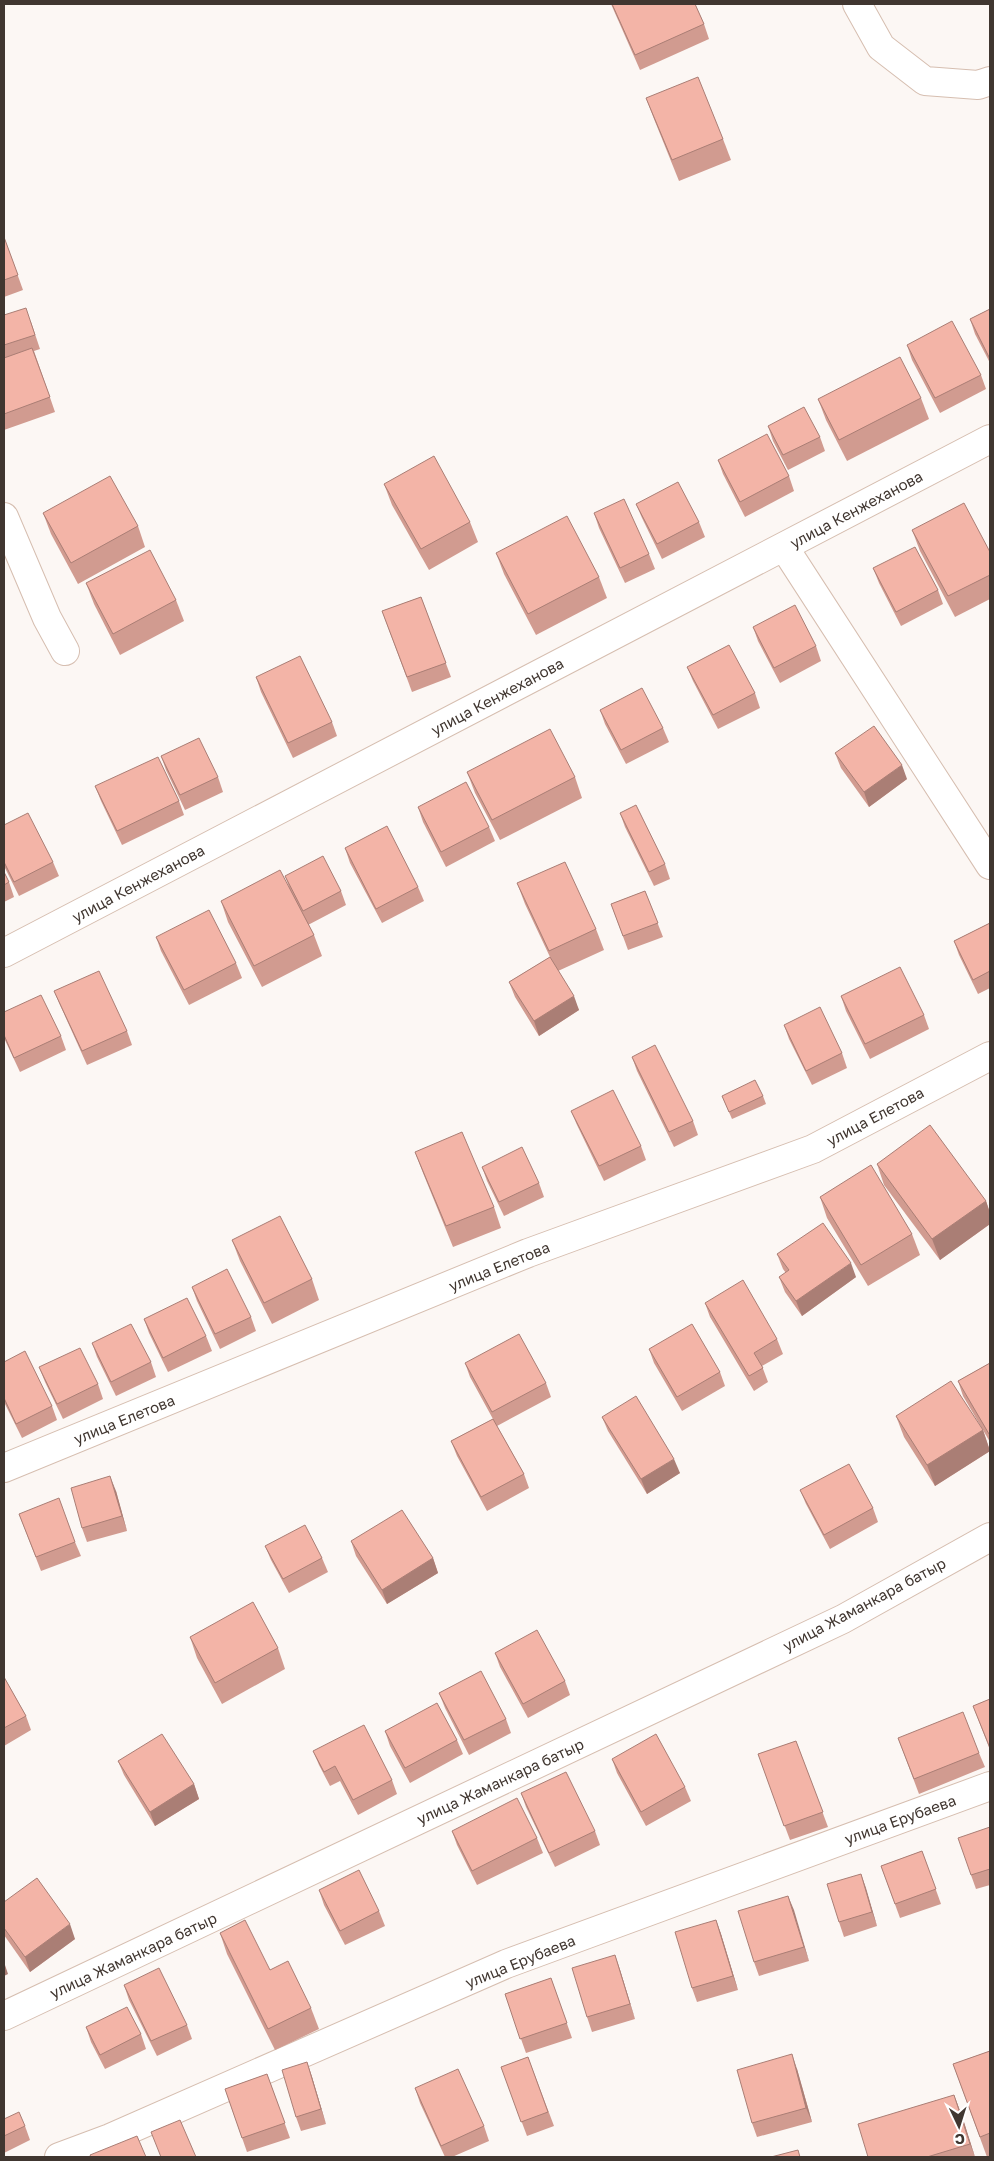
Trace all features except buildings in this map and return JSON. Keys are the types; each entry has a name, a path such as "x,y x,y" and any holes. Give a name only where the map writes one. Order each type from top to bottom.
{"street":[{"path":"857,4 881,47 925,81 978,84 990,81"},
{"name":"улица Кенжеханова","path":"4,953 990,439"},
{"path":"4,517 47,618 66,650"},
{"path":"784,547 990,864"},
{"name":"улица Елетова","path":"4,1468 528,1254 813,1149 990,1056"},
{"name":"улица Жаманкара батыр","path":"4,2016 843,1619 990,1537"},
{"name":"улица Ерубаева","path":"59,2157 110,2138 506,1964 990,1786"}]}
